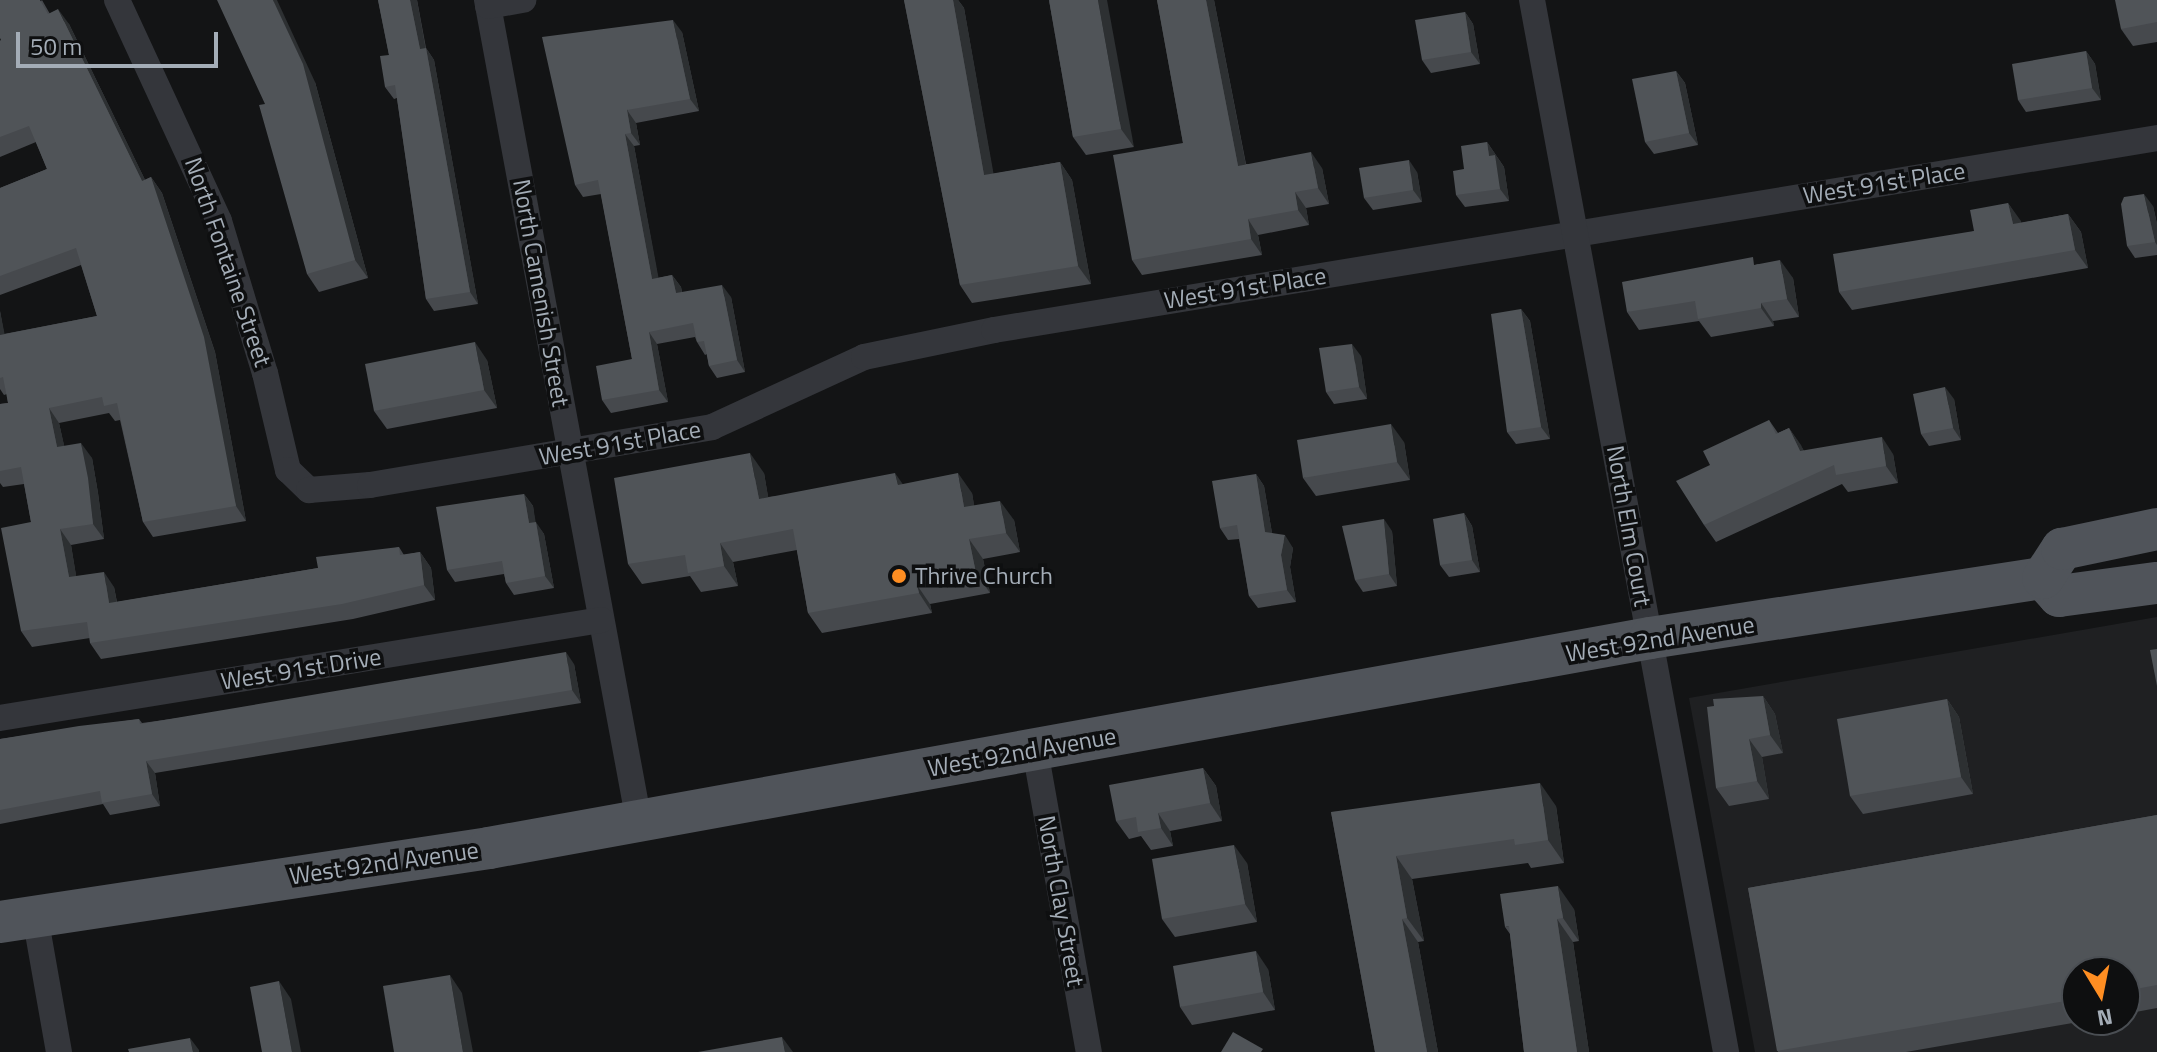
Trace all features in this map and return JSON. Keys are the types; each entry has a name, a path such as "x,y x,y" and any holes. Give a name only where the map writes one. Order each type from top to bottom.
{"main road":[{"path":"2157,529 2062,549 2043,578 2059,596 2157,583"},
{"name":"West 92nd Avenue","path":"17,919 639,822 1650,638 2043,578"}],"street":[{"name":"North Fontaine Street","path":"117,0 219,221 265,373 288,470 309,490 348,489"},
{"path":"488,3 523,0"},
{"name":"North Elm Court","path":"1532,0 1726,1052"},
{"name":"North Camenish Street","path":"488,3 639,822"},
{"name":"West 91st Place","path":"348,489 733,421 864,357 1034,323 2157,138"},
{"name":"West 91st Drive","path":"0,718 601,620"},
{"name":"North Clay Street","path":"1035,750 1089,1052"},
{"path":"17,919 59,1052"}],"shaded area":[{"path":"2157,617 2157,1052 1755,1052 1689,698"}],"building":[{"path":"0,0 40,0 48,14 58,9 142,181 151,177 204,337 236,506 143,522 117,403 104,406 102,397 49,408 57,447 81,443 88,478 93,524 60,529 69,577 104,572 109,603 318,568 316,557 399,547 400,555 420,552 424,585 342,604 90,643 87,622 21,631 1,528 31,522 21,467 0,471 0,404 8,403 3,377 0,378 0,335 97,316 76,248 0,276 0,188 47,169 29,126 0,137"},
{"path":"217,0 273,0 303,64 355,260 307,274 259,105 265,104"},
{"path":"378,0 410,0 420,49 426,48 470,292 426,299 395,85 385,87 380,56 389,55"},
{"path":"904,0 953,0 984,175 1060,162 1078,266 960,285"},
{"path":"1049,0 1098,0 1121,129 1073,137"},
{"path":"1157,0 1206,0 1238,166 1311,152 1318,188 1295,192 1298,210 1248,219 1251,239 1132,260 1113,155 1183,143"},
{"path":"2115,0 2157,0 2157,22 2121,29"},
{"path":"1465,12 1471,52 1422,60 1415,20"},
{"path":"673,20 690,99 627,110 631,133 625,134 652,279 672,275 676,293 722,285 737,360 709,366 704,341 697,342 693,323 649,332 659,390 602,400 596,366 632,359 598,180 575,185 542,37"},
{"path":"2086,51 2092,88 2018,100 2012,64"},
{"path":"1676,71 1689,133 1645,142 1632,79"},
{"path":"1487,142 1489,156 1495,155 1500,189 1456,195 1453,171 1464,169 1461,146"},
{"path":"1409,160 1413,190 1364,198 1359,168"},
{"path":"2144,194 2155,242 2127,246 2121,204 2124,197"},
{"path":"2008,203 2013,224 2068,214 2075,250 1839,292 1833,254 1974,231 1970,210"},
{"path":"1753,257 1754,265 1780,260 1787,299 1761,303 1761,308 1698,319 1695,301 1627,312 1622,282"},
{"path":"1521,309 1541,427 1507,432 1491,314"},
{"path":"475,342 484,390 374,411 365,364"},
{"path":"1352,344 1359,387 1326,392 1319,348"},
{"path":"1945,387 1953,428 1921,434 1913,394"},
{"path":"1769,420 1776,434 1789,428 1800,451 1882,437 1886,466 1836,475 1834,465 1704,525 1676,481 1710,465 1703,451"},
{"path":"1391,424 1397,462 1303,478 1297,440"},
{"path":"750,453 759,499 895,473 898,485 958,473 964,507 1000,501 1006,533 969,539 976,573 917,585 919,593 808,613 793,529 720,543 724,566 688,573 685,555 628,564 614,478"},
{"path":"1256,474 1265,532 1285,535 1281,555 1287,590 1249,596 1237,525 1220,528 1212,481"},
{"path":"524,494 529,523 536,522 545,576 506,583 502,561 447,570 436,507"},
{"path":"1464,513 1472,560 1440,565 1433,519"},
{"path":"1384,519 1389,574 1355,580 1342,526"},
{"path":"2157,649 2157,686 2150,650"},
{"path":"566,652 572,690 146,761 152,794 102,803 100,791 0,810 0,739 139,719 140,724"},
{"path":"1763,696 1770,735 1749,739 1757,781 1716,788 1707,707 1714,706 1713,699"},
{"path":"1947,699 1961,777 1850,796 1837,719"},
{"path":"1203,768 1210,803 1158,813 1161,828 1138,832 1136,817 1116,821 1109,785"},
{"path":"1540,783 1548,840 1515,845 1514,839 1396,856 1407,918 1402,919 1427,1052 1375,1052 1331,812"},
{"path":"2157,815 2157,985 2141,988 2141,956 2061,956 2061,1002 1777,1051 1748,888"},
{"path":"1234,845 1245,904 1162,919 1152,859"},
{"path":"1558,886 1563,918 1557,919 1577,1052 1524,1052 1509,926 1505,927 1500,894"},
{"path":"1256,951 1263,992 1180,1007 1173,966"},
{"path":"450,975 463,1052 394,1052 383,986"},
{"path":"279,981 292,1052 262,1052 250,987"},
{"path":"1233,1032 1263,1049 1261,1052 1221,1052"},
{"path":"782,1037 785,1052 698,1052"},
{"path":"190,1038 193,1052 129,1052 128,1049"}],"place":[{"name":"Thrive Church","path":"899,576"}]}
